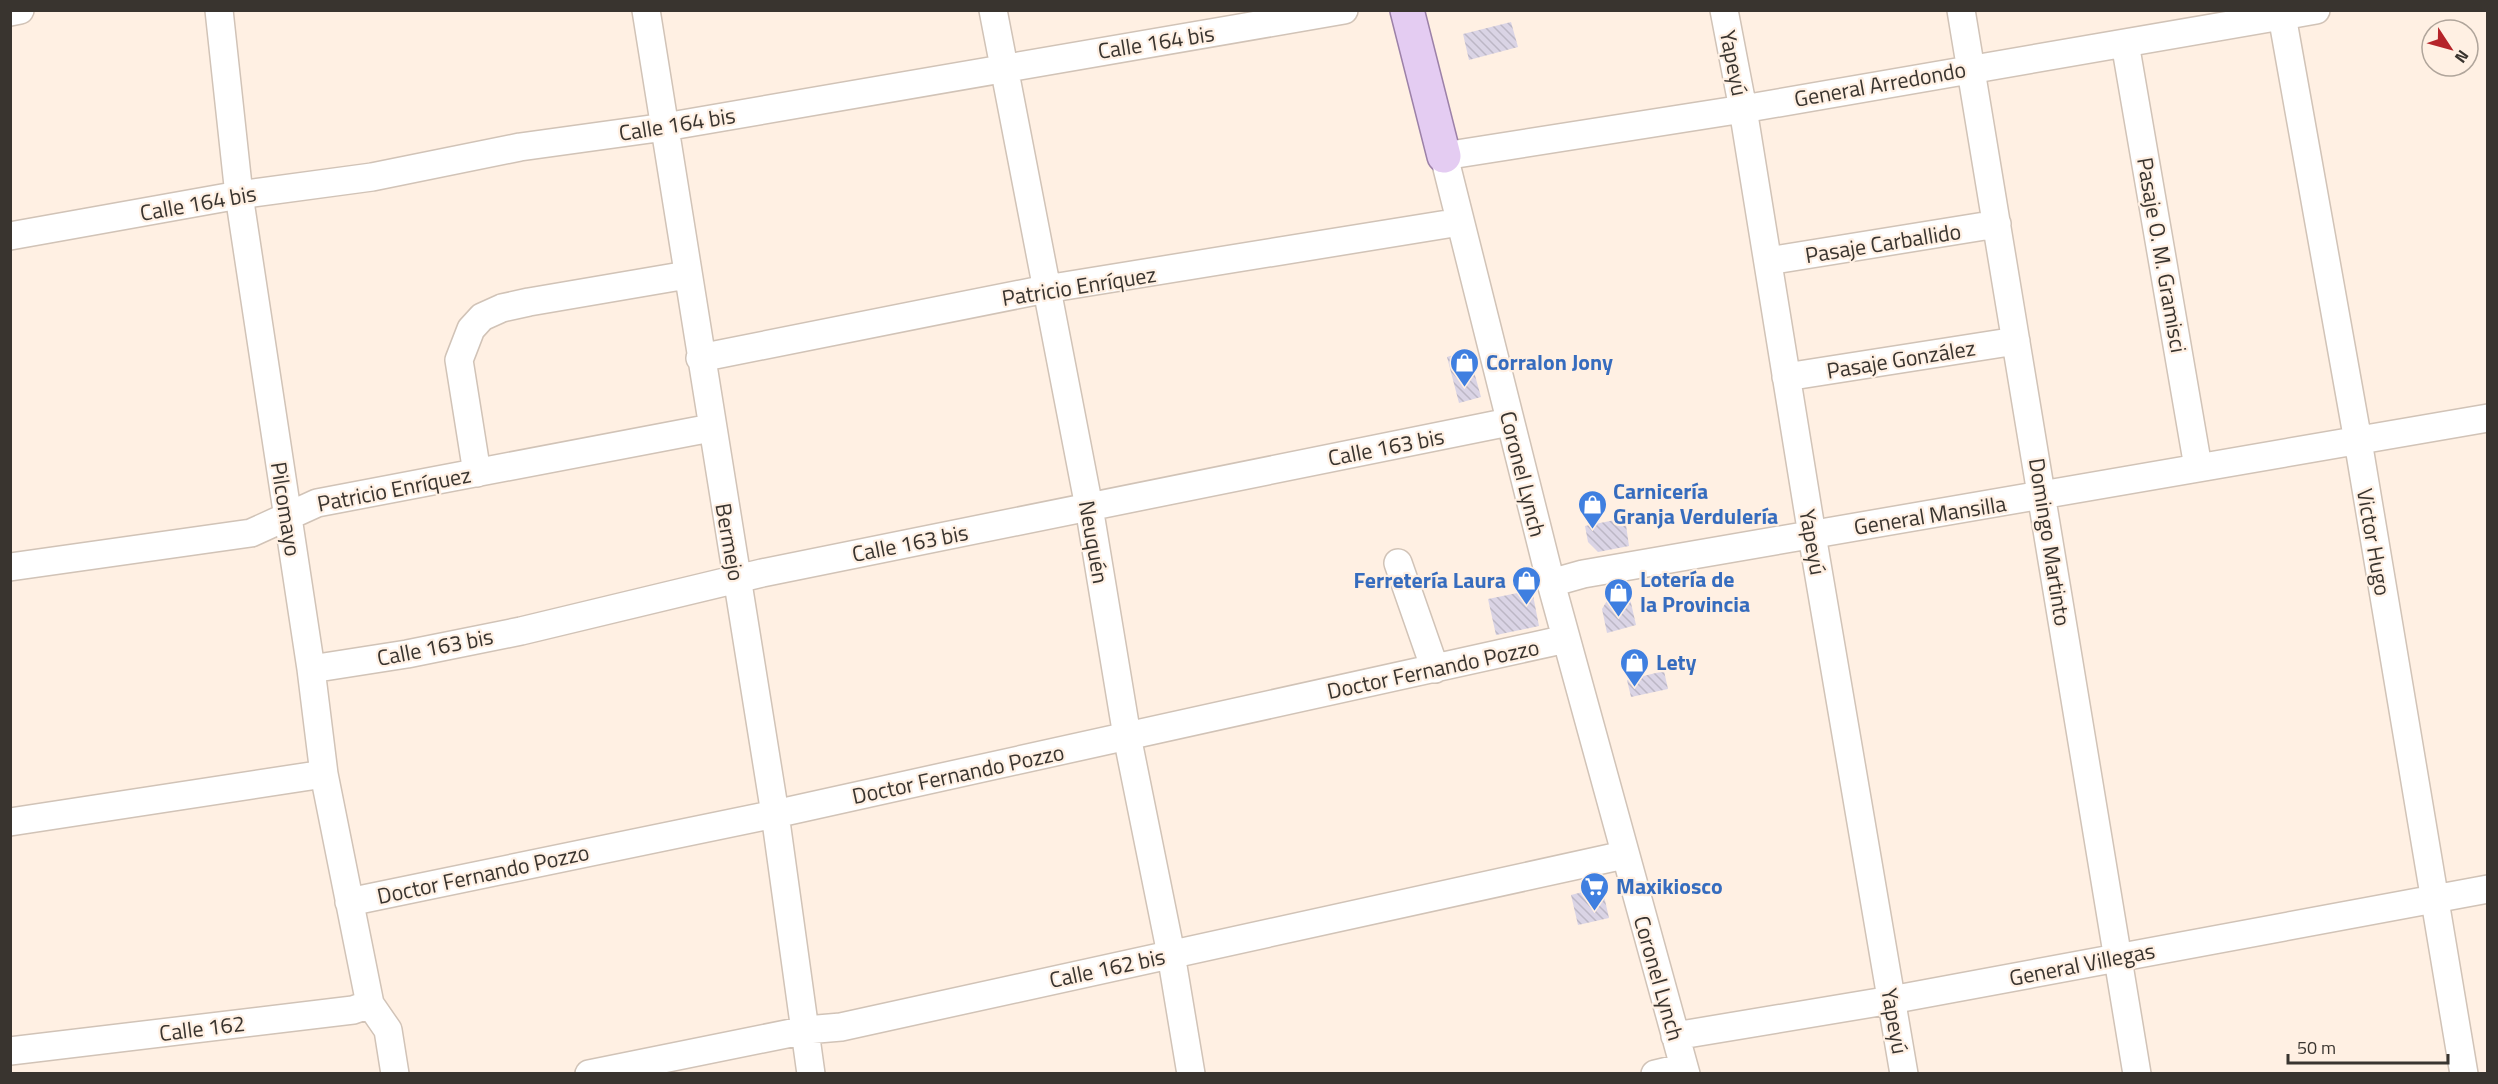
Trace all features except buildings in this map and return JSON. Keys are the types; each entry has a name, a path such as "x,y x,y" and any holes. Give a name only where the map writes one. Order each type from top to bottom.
{"main road":[{"name":"Coronel Lynch","path":"1407,10 1444,156"}],"street":[{"path":"10,12 21,10"},
{"name":"Pilcomayo","path":"219,10 239,195 286,517 311,669 324,774 348,902 377,1013 388,1030 395,1074"},
{"name":"Bermejo","path":"646,10 711,428 775,814 811,1074"},
{"name":"Neuquén","path":"993,10 1089,507 1127,736 1171,954 1191,1074"},
{"name":"Calle 164 bis","path":"10,236 239,195 372,177 520,147 665,127 1344,10"},
{"name":"Yapeyú","path":"1724,10 1743,109 1812,535 1904,1074"},
{"name":"Domingo Martinto","path":"1961,10 2137,1074"},
{"name":"General Arredondo","path":"1444,156 1743,109 2125,43 2281,13 2316,10"},
{"name":"Victor Hugo","path":"2281,13 2358,441 2464,1074"},
{"name":"Pasaje O. M. Gramisci","path":"2125,43 2198,467"},
{"name":"Coronel Lynch","path":"1444,156 1551,583 1685,1070"},
{"name":"Patricio Enríquez","path":"700,358 1046,290 1460,222"},
{"name":"Pasaje Carballido","path":"1768,261 1997,224"},
{"path":"477,472 459,360 471,328 482,317 502,308 520,304 687,275"},
{"name":"Pasaje González","path":"1786,377 2016,341"},
{"name":"General Mansilla","path":"1551,583 1583,574 2487,418"},
{"name":"Calle 163 bis","path":"311,669 407,654 510,633 737,581 762,573 1509,422"},
{"name":"Patricio Enríquez","path":"10,567 251,533 317,503 711,428"},
{"path":"1398,563 1435,669"},
{"name":"Doctor Fernando Pozzo","path":"348,902 775,814 1566,639"},
{"path":"10,822 324,774"},
{"name":"Calle 162 bis","path":"589,1074 806,1030 841,1027 1624,855"},
{"name":"General Villegas","path":"1675,1036 1891,1000 2487,889"},
{"name":"Calle 162","path":"10,1051 353,1010 377,1013"},
{"path":"1654,1074 1685,1070"}],"place":[{"name":"Corralon Jony","path":"1465,388"},
{"name":"Carnicería Granja Verdulería","path":"1592,530"},
{"name":"Ferretería Laura","path":"1527,606"},
{"name":"Lotería de la Provincia","path":"1619,618"},
{"name":"Lety","path":"1635,688"},
{"name":"Maxikiosco","path":"1595,912"}]}
